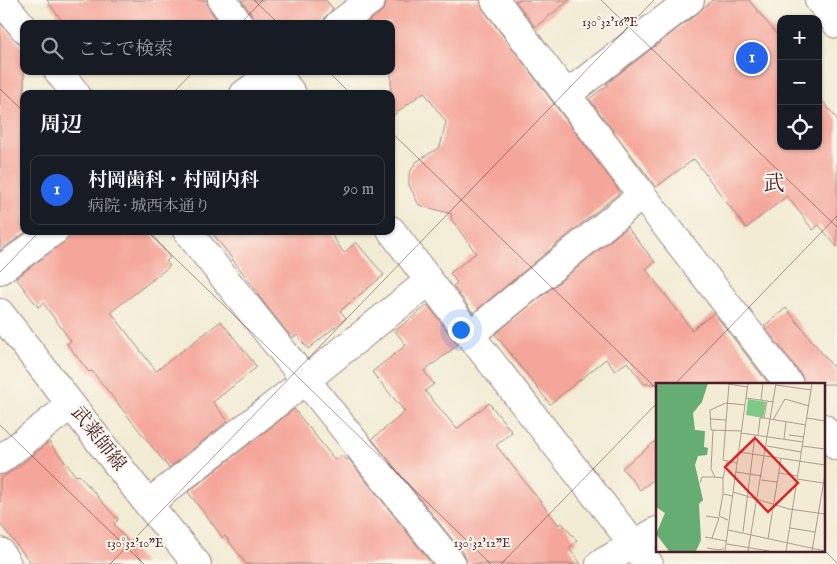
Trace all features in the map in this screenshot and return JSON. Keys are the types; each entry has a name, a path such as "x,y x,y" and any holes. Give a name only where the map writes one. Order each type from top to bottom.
{"street":[{"path":"1,0 20,23"},
{"path":"222,0 236,20"},
{"path":"344,20 371,0"},
{"path":"495,0 642,195 788,383"},
{"path":"566,94 690,0"},
{"path":"819,0 837,24"},
{"path":"61,75 73,90"},
{"path":"249,90 270,75"},
{"path":"278,75 289,90"},
{"path":"470,335 642,195"},
{"path":"0,270 48,235"},
{"path":"190,235 452,564"},
{"path":"395,235 470,335 641,554"},
{"path":"148,504 429,281"},
{"name":"武薬師線","path":"0,313 148,504 197,564"},
{"path":"0,460 71,405"},
{"path":"600,564 641,554 656,532"},
{"path":"0,552 7,564"}],"building":[{"path":"47,0 207,0 209,9 217,20 61,20"},
{"path":"241,0 326,0 333,9 325,20 253,20 252,15"},
{"path":"386,0 480,0 483,9 620,192 473,313 453,286 457,283 450,273 476,253 451,219 452,214 419,205 409,185 409,174 416,162 440,147 446,122 424,92 395,114 395,90 391,90 391,75 395,75 395,20 370,20 385,7"},
{"path":"515,0 570,0 535,27"},
{"path":"712,0 749,0 777,35 777,150 822,150 822,100 837,119 837,247 819,225 813,230 787,196 746,228 694,159 656,187 589,99"},
{"path":"0,23 20,45 20,75 24,75 24,90 20,90 20,235 22,235 0,251"},
{"path":"627,227 655,262 646,269 692,330 714,313 768,383 644,384 627,362 615,371 606,359 550,404 495,334"},
{"path":"73,235 153,235 170,258 166,261 170,266 111,312 156,371 221,321 257,367 213,402 228,421 169,468 92,371 89,372 67,344 71,341 43,303 38,307 16,278"},
{"path":"214,235 332,235 344,253 356,242 384,275 340,311 346,318 308,349 297,335 292,338"},
{"path":"428,305 458,345 424,371 434,384 425,391 457,429 489,403 512,432 496,445 559,525 562,523 577,541 569,548 581,564 467,564 464,554 372,439 405,412 372,372 406,345 395,331"},
{"path":"786,308 837,372 837,384 804,383 801,374 764,326"},
{"path":"294,409 335,460 342,455 346,460 348,458 432,564 246,564 225,536 223,538 188,492"},
{"path":"656,441 656,478 640,490 622,468"},
{"path":"49,442 76,476 79,475 118,520 114,524 145,564 32,564 0,524 0,479"}],"place":[{"name":"村岡歯科・村岡内科","path":"752,58"}],"district":[{"name":"武","path":"774,184"}]}
